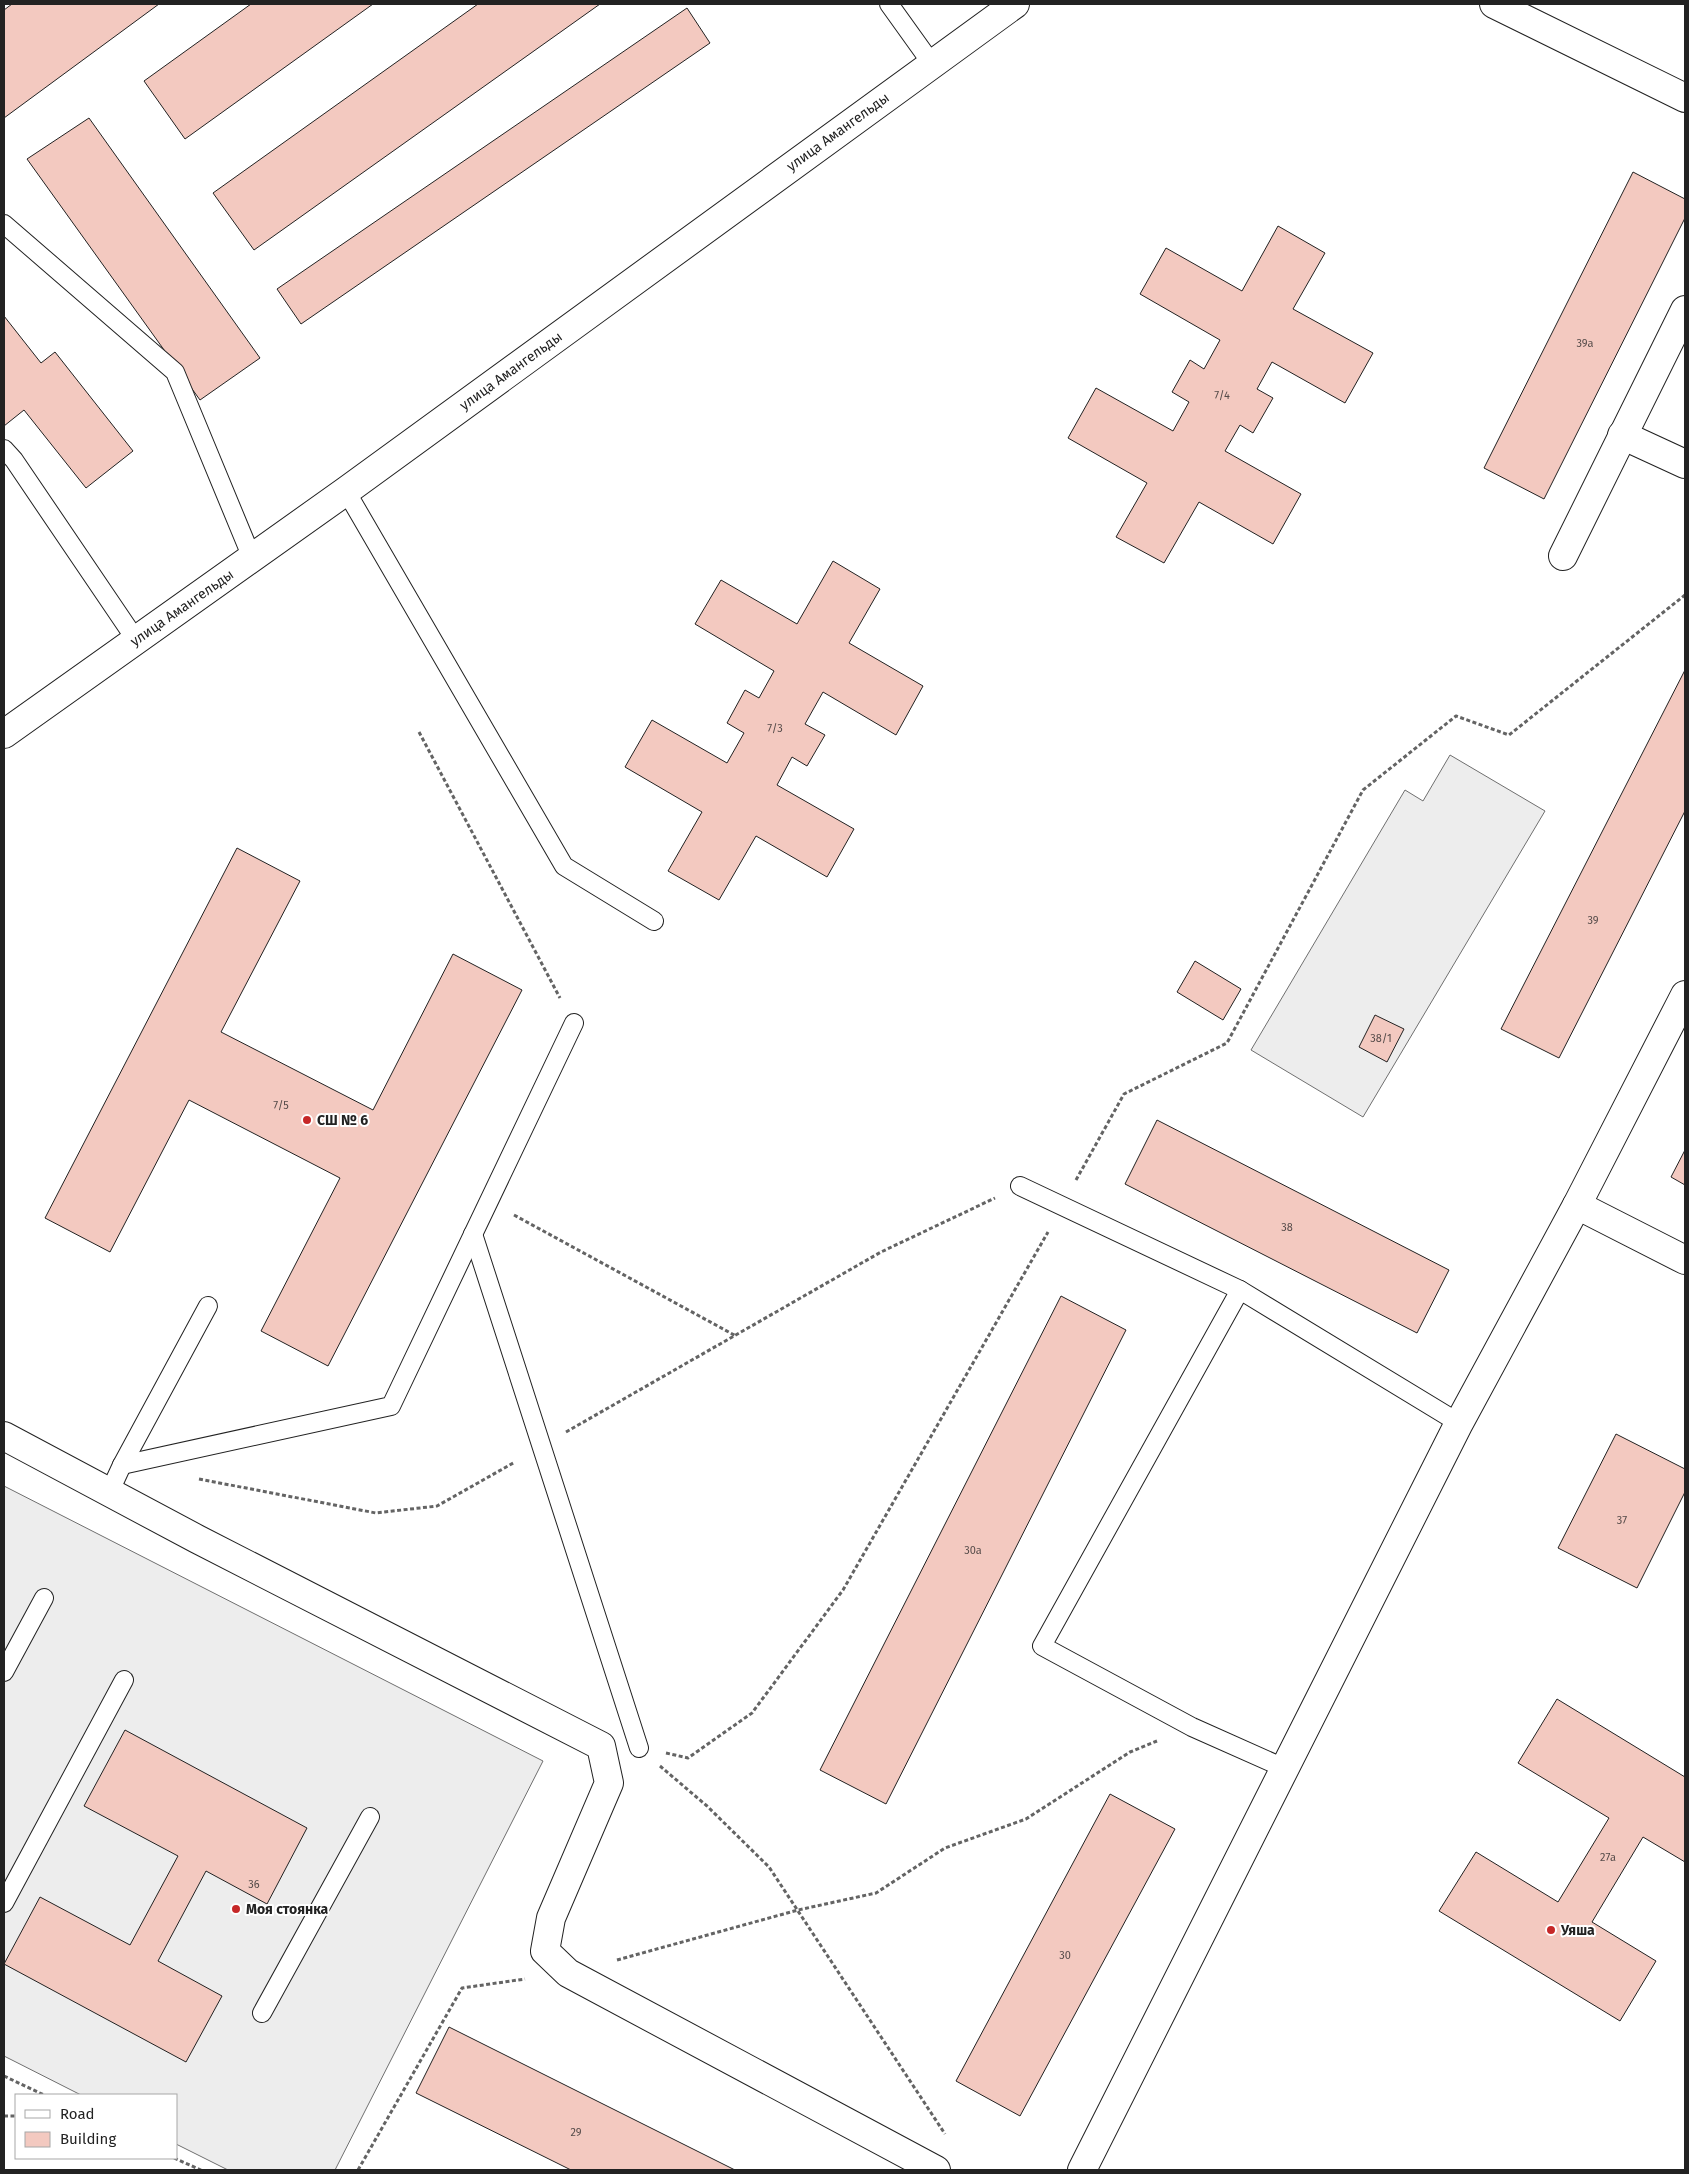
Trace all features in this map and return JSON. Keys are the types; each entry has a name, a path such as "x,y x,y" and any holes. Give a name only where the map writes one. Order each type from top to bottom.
{"street":[{"name":"улица Амангельды","path":"4,734 346,491 1015,4"},
{"path":"1494,4 1685,98"},
{"path":"1562,556 1685,310"},
{"path":"1622,435 1685,464"},
{"path":"1082,2170 1459,1423 1577,1205 1685,995"},
{"path":"1577,1205 1685,1260"},
{"path":"4,1436 197,1539 601,1746 609,1783 551,1918 545,1950 568,1973 936,2170"}],"lane":[{"path":"889,4 932,64"},
{"path":"4,224 175,372 252,558"},
{"path":"4,449 14,460 136,640"},
{"path":"346,491 564,866 654,922"},
{"path":"122,1465 392,1406 574,1023"},
{"path":"1020,1186 1240,1290 1459,1423"},
{"path":"474,1234 638,1748"},
{"path":"1240,1290 1042,1646 1192,1727 1284,1768"},
{"path":"110,1491 122,1465 208,1306"},
{"path":"4,1672 44,1598"},
{"path":"4,1903 124,1680"},
{"path":"262,2012 370,1817"}],"path":[{"path":"638,1748 688,1758 752,1713 843,1590 1124,1094 1227,1043 1363,790 1456,716 1509,735 1685,594"},
{"path":"419,732 574,1023"},
{"path":"190,1478 376,1513 437,1506 881,1252 1020,1186"},
{"path":"489,1201 736,1336"},
{"path":"358,2170 462,1988 568,1973 798,1910 876,1893 945,1848 1026,1819 1130,1752 1192,1727"},
{"path":"638,1748 707,1806 768,1867 947,2138"},
{"path":"4,2076 42,2094"},
{"path":"176,2159 200,2170"}],"shaded area":[{"path":"1450,755 1545,811 1363,1117 1251,1050 1405,790 1423,801"},
{"name":"Моя стоянка","path":"4,1486 543,1761 335,2170 228,2170 178,2145 178,2094 79,2094 4,2056"}],"building":[{"path":"12,4 159,4 4,118 4,10"},
{"path":"251,4 373,4 185,139 144,81"},
{"path":"478,4 600,4 254,250 213,193"},
{"path":"687,8 710,43 301,324 277,289"},
{"path":"89,118 260,358 200,400 27,159"},
{"path":"1633,172 1685,199 1685,218 1544,499 1484,468"},
{"path":"1278,226 1325,253 1293,309 1373,353 1345,403 1272,362 1257,389 1273,398 1253,433 1240,425 1225,451 1301,494 1273,544 1199,502 1164,563 1116,537 1147,483 1068,438 1096,388 1173,431 1189,402 1172,392 1190,360 1204,369 1220,340 1140,294 1166,248 1242,291"},
{"path":"4,316 41,363 55,352 133,451 86,488 24,410 4,426"},
{"path":"833,561 880,589 849,643 923,686 896,735 823,692 805,724 825,735 807,766 792,757 777,785 854,829 827,877 756,836 719,900 668,871 702,812 625,767 652,720 727,763 744,733 727,723 745,690 759,698 774,671 695,624 721,580 797,624"},
{"path":"1685,670 1685,811 1559,1058 1501,1029"},
{"path":"237,848 300,881 221,1032 373,1110 453,954 522,990 328,1366 261,1331 340,1178 189,1100 110,1252 45,1218"},
{"path":"1195,961 1241,989 1223,1020 1177,992"},
{"path":"1375,1015 1404,1029 1387,1062 1359,1047"},
{"path":"1157,1120 1449,1270 1417,1333 1125,1184"},
{"path":"1685,1150 1685,1185 1671,1177"},
{"path":"1061,1296 1126,1330 886,1804 820,1770"},
{"path":"1616,1434 1685,1469 1685,1492 1637,1588 1558,1548"},
{"path":"1557,1699 1685,1777 1685,1862 1643,1837 1592,1922 1656,1961 1620,2021 1439,1911 1476,1852 1558,1902 1609,1818 1518,1763"},
{"path":"125,1730 307,1828 267,1904 206,1871 158,1961 222,1996 186,2062 4,1964 40,1897 130,1945 178,1856 84,1806"},
{"path":"1110,1794 1175,1829 1020,2116 956,2081"},
{"path":"449,2027 735,2170 571,2170 416,2093"}],"place":[{"name":"СШ № 6","path":"307,1120"},
{"name":"Моя стоянка","path":"236,1909"},
{"name":"Уяша","path":"1551,1930"}]}
